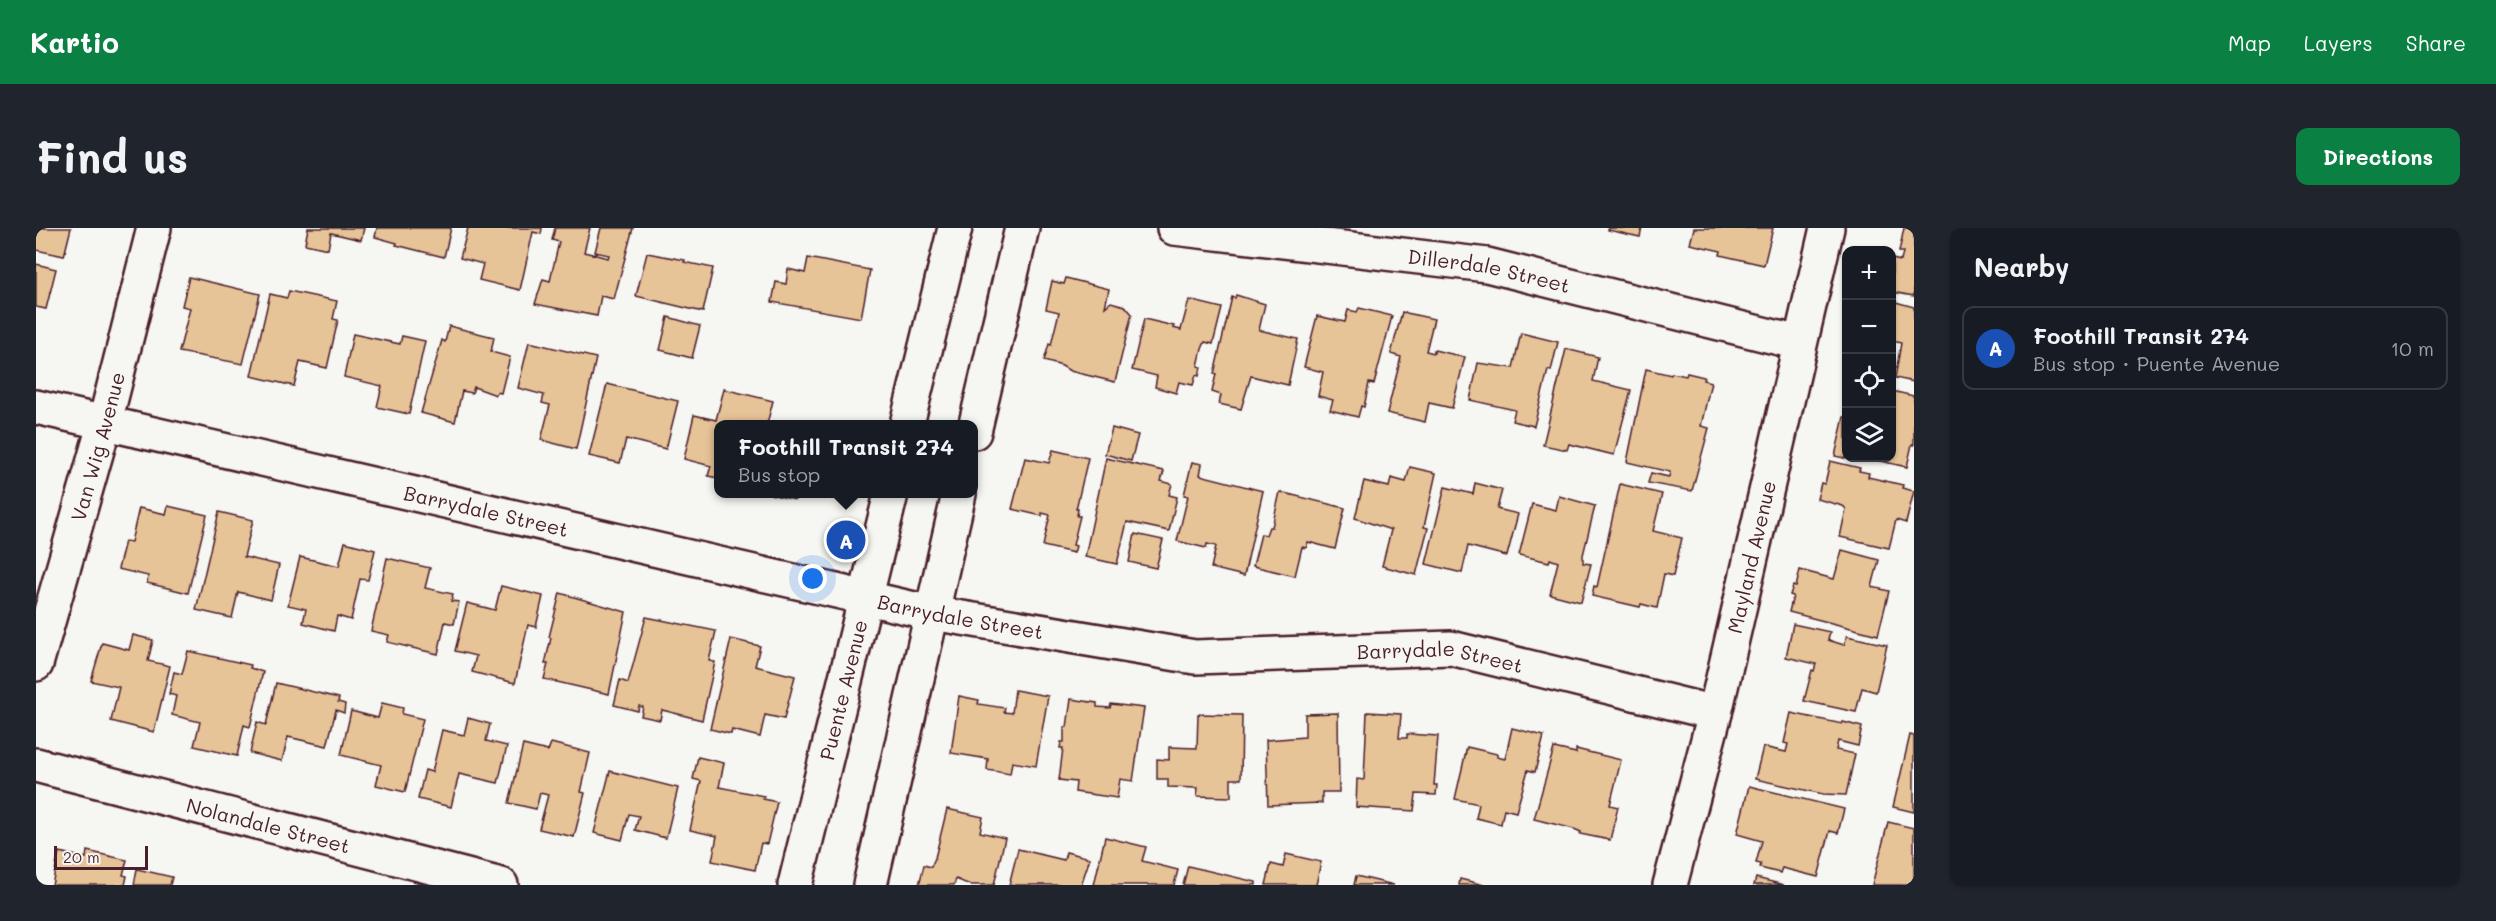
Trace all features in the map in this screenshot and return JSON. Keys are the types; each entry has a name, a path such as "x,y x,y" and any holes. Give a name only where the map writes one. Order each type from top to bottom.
{"street":[{"name":"Van Wig Avenue","path":"36,664 105,422 154,228"},
{"path":"908,420 954,228"},
{"path":"977,420 1022,228"},
{"name":"Dillerdale Street","path":"1174,228 1487,266 1798,344"},
{"name":"Mayland Avenue","path":"1670,885 1715,713 1798,344 1827,228"},
{"name":"Barrydale Street","path":"36,407 932,613 1195,657 1451,648 1715,713"},
{"name":"Puente Avenue","path":"795,885 890,498"},
{"path":"870,885 958,498"},
{"name":"Nolandale Street","path":"36,765 501,885"}],"building":[{"path":"36,228 71,228 64,256 36,250"},
{"path":"308,228 364,228 361,240 331,233 328,249 305,244"},
{"path":"377,228 451,228 444,257 396,245 397,243 375,237"},
{"path":"468,228 542,228 541,234 533,232 520,290 479,280 483,264 460,258"},
{"path":"555,228 590,228 584,252 608,258 609,255 595,252 601,228 633,228 614,299 601,296 597,316 535,304 543,279 550,281 559,242 552,240"},
{"path":"1608,228 1642,228 1640,237 1608,230"},
{"path":"1694,228 1773,228 1764,265 1720,255 1721,251 1690,244"},
{"path":"1904,228 1914,228 1914,296 1896,293 1896,260 1901,261 1903,252 1899,252"},
{"path":"647,253 713,268 703,312 636,296"},
{"path":"808,258 870,270 861,318 772,302 776,282 786,284 788,269 805,273"},
{"path":"36,264 56,269 46,309 36,307"},
{"path":"189,277 260,294 243,364 179,352 190,308 182,306"},
{"path":"1066,278 1109,289 1105,307 1111,302 1125,306 1132,314 1115,382 1070,371 1044,361 1049,344 1051,345 1059,312 1046,309 1052,281 1064,284"},
{"path":"289,291 337,301 333,319 338,320 327,368 300,362 294,386 251,376 270,294 287,298"},
{"path":"1236,295 1265,304 1259,330 1298,339 1288,385 1251,376 1241,409 1219,404 1221,395 1212,392 1232,297 1235,298"},
{"path":"1189,300 1222,308 1213,344 1205,342 1202,349 1198,366 1201,367 1199,376 1196,375 1193,385 1179,382 1176,393 1155,387 1157,376 1132,370 1144,319 1174,326 1173,328 1181,330"},
{"path":"1896,302 1914,307 1914,382 1896,378 1901,343 1896,342"},
{"path":"1359,308 1392,316 1374,384 1369,383 1364,407 1361,406 1358,417 1330,410 1333,400 1318,396 1323,372 1304,367 1317,316 1345,322 1348,310 1357,312"},
{"path":"1402,312 1434,319 1426,351 1434,353 1434,350 1465,357 1452,408 1429,403 1425,422 1387,413 1401,357 1391,354"},
{"path":"668,317 700,326 692,358 660,350"},
{"path":"449,326 494,337 491,352 510,357 501,393 497,392 496,395 474,387 472,393 462,391 455,422 421,413 442,340 445,342"},
{"path":"1521,333 1558,342 1551,371 1548,370 1534,426 1512,421 1515,410 1470,400 1478,363 1513,368"},
{"path":"353,334 400,344 402,336 425,341 409,414 377,407 382,386 344,377"},
{"path":"529,342 596,358 576,449 541,440 550,405 542,403 544,395 518,388"},
{"path":"1566,349 1598,357 1593,381 1631,390 1614,455 1569,444 1567,450 1543,445"},
{"path":"1646,369 1671,375 1672,373 1686,376 1687,373 1704,377 1703,380 1711,382 1701,426 1709,428 1692,491 1648,483 1651,473 1669,477 1670,472 1627,462"},
{"path":"607,384 678,401 666,449 626,439 620,463 589,456"},
{"path":"724,389 773,401 768,420 716,420"},
{"path":"1896,392 1914,396 1914,445 1912,444 1907,467 1885,462 1896,462"},
{"path":"694,415 716,420 714,420 714,477 708,476 711,466 684,459"},
{"path":"1842,426 1842,458 1835,456"},
{"path":"1112,428 1138,435 1131,461 1105,454"},
{"path":"1053,450 1088,458 1076,509 1078,509 1077,516 1080,516 1073,545 1076,546 1074,553 1043,546 1050,515 1042,513 1042,516 1012,509 1025,458 1049,463"},
{"path":"1106,458 1164,471 1161,481 1172,484 1169,495 1177,497 1169,531 1127,522 1117,564 1085,557"},
{"path":"1830,461 1860,468 1859,471 1869,473 1868,477 1903,485 1902,488 1914,491 1906,523 1896,520 1889,548 1840,537 1846,509 1843,506 1817,499 1821,483 1825,484"},
{"path":"1192,462 1202,464 1200,475 1263,491 1244,576 1211,568 1216,546 1207,544 1206,548 1177,541 1188,496 1184,495"},
{"path":"1410,467 1436,473 1424,527 1428,528 1416,575 1382,566 1391,530 1355,518 1364,481 1389,487 1391,478 1406,482"},
{"path":"1475,483 1502,490 1497,509 1518,514 1507,556 1468,546 1462,573 1426,564 1445,487 1473,494"},
{"path":"1620,484 1662,494 1653,531 1682,538 1673,576 1664,574 1657,608 1641,604 1640,607 1592,596 1594,586 1597,587"},
{"path":"1280,492 1345,508 1335,549 1308,542 1306,548 1302,547 1295,576 1253,566 1261,534 1266,535 1269,527 1272,527"},
{"path":"1559,496 1595,506 1583,555 1583,563 1591,564 1581,602 1550,594 1558,562 1519,555 1532,504 1556,510"},
{"path":"168,506 207,515 188,593 147,583 148,576 118,569 125,541 131,542 139,508 166,514"},
{"path":"219,512 253,520 244,557 279,565 271,600 238,592 232,618 196,610"},
{"path":"1135,534 1163,540 1156,568 1129,562"},
{"path":"345,542 375,550 368,580 360,579 351,620 337,616 334,631 303,623 306,609 288,605 300,557 339,566"},
{"path":"1842,550 1879,560 1872,587 1889,591 1878,635 1789,612 1793,596 1790,595 1793,586 1796,587 1800,570 1834,579"},
{"path":"387,558 430,568 425,588 453,594 451,601 459,602 454,624 445,622 438,654 387,642 389,635 371,631"},
{"path":"501,586 543,596 536,627 528,625 515,683 472,672 476,656 455,651 467,603 495,610"},
{"path":"560,593 626,612 609,694 544,679 548,664 545,664 551,638 549,637"},
{"path":"646,617 716,631 709,661 715,662 702,720 662,710 660,720 641,716 643,707 639,706 638,711 614,705 620,680 628,683"},
{"path":"1793,624 1830,632 1828,640 1844,645 1847,636 1887,645 1876,692 1862,688 1856,712 1804,701 1812,670 1814,671 1816,664 1786,657"},
{"path":"133,635 153,640 148,661 170,666 154,732 111,721 119,687 91,681 102,643 129,650"},
{"path":"731,639 760,646 755,666 795,676 784,719 765,715 760,737 732,730 731,734 710,729"},
{"path":"188,651 251,665 250,668 263,672 250,727 244,725 237,756 194,746 200,722 172,715 176,696 169,694 174,672 182,674"},
{"path":"276,683 339,698 338,702 345,704 344,713 336,710 327,746 288,737 282,761 250,753 257,722 266,725"},
{"path":"1015,690 1048,696 1036,766 1012,762 1010,774 987,770 988,759 951,753 959,696 979,700 978,704 1005,708 1004,712 1012,713"},
{"path":"1071,699 1097,703 1097,707 1110,708 1111,704 1144,708 1133,781 1120,779 1117,798 1075,792 1076,782 1059,780 1063,748 1060,748 1061,742 1064,742 1064,727 1067,727"},
{"path":"382,703 403,708 402,714 423,719 405,792 376,785 381,765 341,755 351,711 378,718"},
{"path":"1367,712 1401,714 1399,738 1407,738 1407,734 1438,736 1434,785 1437,785 1436,795 1416,794 1414,811 1356,807 1357,779 1364,780"},
{"path":"1338,713 1339,792 1322,792 1322,803 1268,805 1266,740 1305,737 1305,714"},
{"path":"1791,713 1862,727 1858,746 1838,741 1836,750 1855,754 1846,795 1823,794 1755,779 1763,747 1786,752 1788,744 1784,743"},
{"path":"1198,714 1242,715 1241,779 1231,779 1231,797 1197,796 1198,788 1168,787 1168,779 1157,779 1157,759 1169,760 1169,747 1197,748"},
{"path":"468,718 490,724 486,741 507,746 498,783 459,774 451,807 418,799 425,770 432,772 442,730 464,735"},
{"path":"1512,728 1544,736 1535,772 1528,770 1516,812 1504,809 1501,824 1476,818 1479,804 1455,799 1467,747 1497,754 1497,757 1505,759"},
{"path":"1910,735 1914,736 1914,812 1893,807"},
{"path":"551,743 590,753 581,792 585,793 574,837 539,829 548,795 540,793 536,809 509,803 523,745 548,751"},
{"path":"1554,748 1576,753 1576,749 1621,760 1610,805 1618,807 1610,840 1580,834 1581,832 1574,829 1534,819"},
{"path":"698,757 724,763 719,787 764,796 763,799 777,802 767,844 761,843 755,870 712,861 717,836 690,830 701,781 693,779"},
{"path":"610,771 678,788 666,838 635,830 639,816 629,814 622,840 594,833"},
{"path":"1749,786 1844,809 1838,833 1830,831 1818,877 1782,868 1780,873 1760,868 1761,864 1756,863 1762,841 1737,834"},
{"path":"947,809 983,817 980,832 1005,838 994,885 970,885 956,879 954,885 919,885 924,865 931,867 935,858"},
{"path":"1888,822 1914,828 1914,885 1872,885"},
{"path":"1105,837 1146,847 1142,861 1178,870 1174,885 1094,885"},
{"path":"1018,849 1064,860 1066,852 1090,858 1081,885 1009,885"},
{"path":"87,851 127,860 123,875 127,876 125,885 52,885 59,852 86,858"},
{"path":"1286,854 1321,862 1316,885 1266,885 1271,864 1283,867"},
{"path":"1188,866 1256,882 1256,885 1183,885"},
{"path":"137,869 172,877 170,885 134,885"},
{"path":"1356,876 1394,885 1354,885"},
{"path":"1756,878 1784,885 1754,885"},
{"path":"1460,879 1484,885 1459,885"}],"place":[{"name":"Foothill Transit 274","path":"846,540"}]}
